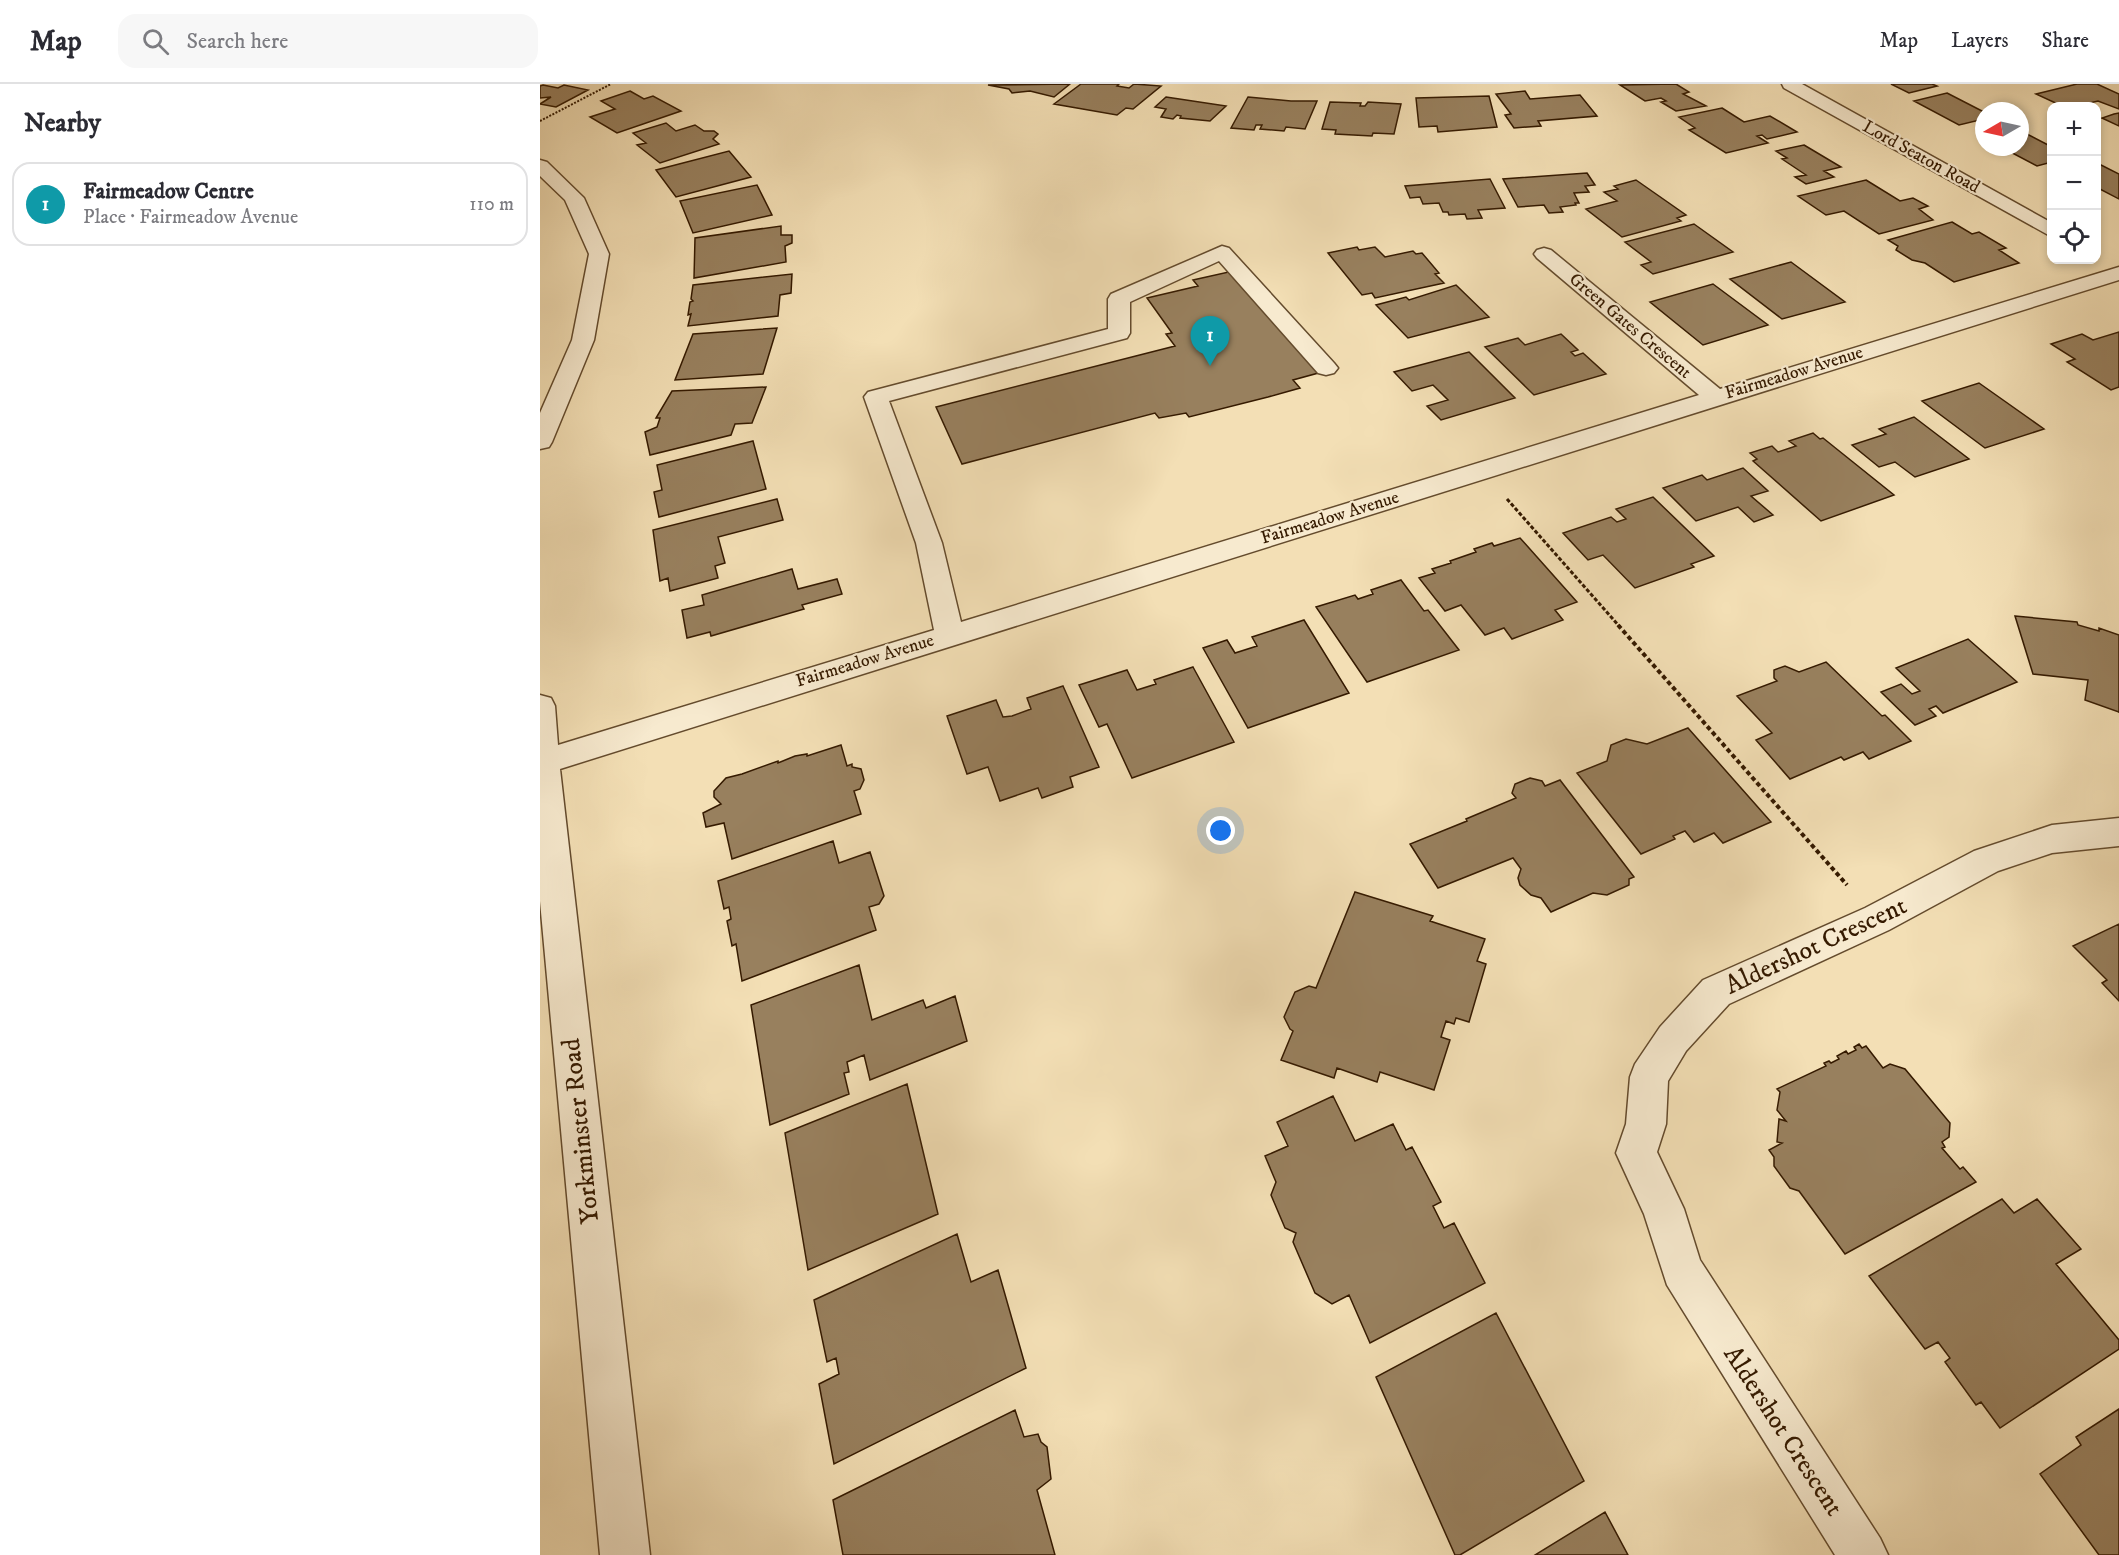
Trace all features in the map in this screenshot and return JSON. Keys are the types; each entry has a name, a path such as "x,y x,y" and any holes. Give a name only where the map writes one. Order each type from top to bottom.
{"street":[{"name":"Lord Seaton Road","path":"1790,84 2047,228"},
{"path":"540,166 573,198 599,254 583,340 540,442"},
{"path":"949,634 929,543 876,397 1119,333 1119,299 1222,252 1326,368"},
{"name":"Green Gates Crescent","path":"1544,254 1715,398"},
{"path":"2101,259 2119,271"},
{"name":"Fairmeadow Avenue","path":"541,762 949,634 1483,472 2119,271"},
{"name":"Yorkminster Road","path":"540,706 541,762 625,1555"},
{"name":"Aldershot Crescent","path":"1863,1555 1682,1270 1663,1209 1636,1153 1646,1124 1650,1077 1673,1039 1716,992 1877,919 1986,861 2052,840 2119,832"}],"path":[{"path":"540,120 611,84"},
{"path":"1483,472 1877,919"}],"building":[{"path":"1070,84 1054,97 1030,91 1012,93 1009,89 988,85"},
{"path":"1081,84 1119,84 1117,86 1129,88 1134,84 1161,86 1133,109 1126,108 1117,115 1054,104"},
{"path":"1676,84 1689,92 1683,94 1706,106 1676,111 1661,102 1666,101 1661,98 1645,101 1620,85"},
{"path":"1891,84 1932,84 1937,86 1909,93"},
{"path":"2077,84 2097,84 2119,94 2119,109 2098,101 2053,102 2036,94"},
{"path":"564,85 588,90 556,107 540,104 551,97 540,98 540,86 558,88"},
{"path":"630,91 644,99 653,96 681,111 617,133 590,117 615,109 601,101"},
{"path":"1525,91 1530,99 1580,95 1597,116 1538,121 1541,126 1514,128 1505,115 1511,114 1496,94"},
{"path":"1947,93 1975,107 1975,121 1959,125 1914,101"},
{"path":"1489,96 1497,127 1438,132 1437,126 1419,127 1416,98"},
{"path":"1166,97 1226,106 1210,121 1180,118 1181,116 1177,115 1173,119 1161,117 1166,109 1155,107"},
{"path":"1248,97 1317,101 1305,129 1286,127 1284,131 1260,129 1262,125 1256,125 1254,130 1231,128"},
{"path":"1330,102 1361,103 1360,106 1365,106 1368,102 1401,104 1394,134 1373,133 1372,136 1335,134 1336,130 1322,129"},
{"path":"1722,108 1744,122 1770,116 1797,132 1767,139 1762,135 1757,136 1768,143 1726,153 1689,130 1695,128 1679,117"},
{"path":"2119,113 2119,126 2102,118 2114,114"},
{"path":"666,123 676,131 695,125 704,131 714,131 718,134 713,139 719,144 660,163 637,145 646,143 633,133"},
{"path":"2029,135 2047,144 2047,163 2037,166 2018,156 2029,156"},
{"path":"1804,145 1841,167 1824,171 1834,177 1806,184 1795,177 1806,175 1782,159 1787,158 1776,151"},
{"path":"729,151 751,177 676,197 656,170"},
{"path":"2101,165 2119,174 2119,199 2101,190"},
{"path":"1587,173 1595,185 1585,186 1589,192 1574,193 1579,203 1560,207 1563,212 1549,213 1544,205 1518,207 1503,179"},
{"path":"1490,179 1505,208 1478,210 1482,218 1467,219 1465,214 1449,215 1448,212 1443,212 1439,203 1423,204 1420,197 1410,198 1405,186"},
{"path":"1636,180 1686,215 1677,218 1681,221 1622,237 1586,209 1617,201 1604,192 1618,189 1614,186"},
{"path":"1866,180 1900,201 1913,198 1928,206 1919,209 1933,220 1879,234 1844,211 1826,215 1798,196"},
{"path":"757,185 772,215 693,233 680,201"},
{"path":"1952,222 1972,234 1979,232 2006,248 1999,250 2019,263 1954,282 1925,263 1912,260 1896,250 1898,246 1888,240"},
{"path":"1694,224 1733,252 1653,274 1641,265 1651,262 1625,242"},
{"path":"781,226 781,235 792,235 792,243 785,246 786,262 694,278 695,238"},
{"path":"1357,247 1359,250 1375,247 1385,257 1413,251 1416,254 1422,253 1439,273 1435,274 1444,283 1375,298 1372,293 1362,295 1328,253"},
{"path":"1791,262 1845,302 1782,319 1730,279"},
{"path":"1233,271 1322,372 1293,380 1300,388 1268,397 1189,417 1186,413 1159,418 1155,413 962,464 936,407 1175,346 1166,334 1172,333 1147,298 1198,286 1193,280"},
{"path":"792,274 791,293 780,295 778,316 688,326 691,314 688,315 690,302 693,301 691,299 693,285"},
{"path":"1713,284 1768,325 1703,345 1650,302"},
{"path":"1456,285 1489,317 1408,338 1376,305 1406,297 1409,300"},
{"path":"777,328 763,374 675,380 693,334"},
{"path":"2119,332 2119,387 2111,390 2067,362 2075,359 2051,344 2082,334 2093,340"},
{"path":"1561,334 1578,350 1571,352 1575,356 1583,353 1606,374 1534,395 1485,347 1518,338 1525,345"},
{"path":"1469,352 1515,398 1441,420 1427,406 1448,400 1433,385 1412,391 1394,372"},
{"path":"1979,383 2044,429 1985,448 1922,401"},
{"path":"766,387 752,423 735,424 731,435 650,455 645,432 657,427 660,418 656,418 672,391"},
{"path":"1914,417 1969,459 1915,477 1895,462 1879,467 1852,445 1886,434 1879,429"},
{"path":"1813,433 1820,439 1823,438 1894,495 1821,521 1753,461 1757,459 1750,453 1772,446 1778,452 1796,446 1789,441"},
{"path":"753,441 766,489 659,517 654,492 662,490 657,465"},
{"path":"1743,468 1768,491 1751,496 1773,515 1754,522 1738,507 1696,521 1663,488 1702,475 1707,480"},
{"path":"1653,497 1714,556 1691,564 1694,567 1635,588 1603,555 1588,560 1563,533 1611,517 1617,522 1626,519 1616,509"},
{"path":"777,499 783,520 718,537 725,563 715,566 718,578 670,591 668,578 660,581 653,530"},
{"path":"1520,538 1577,602 1555,610 1563,620 1512,639 1504,628 1485,635 1461,605 1445,611 1419,578 1435,573 1432,569 1476,552 1474,549"},
{"path":"792,569 798,589 837,579 842,594 802,605 804,609 711,636 710,632 687,638 682,610 704,605 702,595"},
{"path":"1401,580 1424,611 1428,610 1459,650 1367,682 1316,607 1355,595 1358,599 1373,594 1371,590"},
{"path":"2015,616 2077,622 2078,625 2099,631 2099,628 2119,635 2119,712 2085,700 2088,680 2033,674"},
{"path":"1304,620 1349,693 1248,728 1203,648 1227,640 1235,653 1257,646 1252,637"},
{"path":"1968,639 2017,682 1943,713 1936,706 1929,709 1936,716 1915,725 1881,692 1901,684 1912,694 1920,691 1896,668"},
{"path":"1826,662 1911,741 1869,759 1863,752 1844,760 1841,757 1790,779 1756,740 1772,733 1737,696 1777,681 1774,678 1774,670 1785,666 1799,672"},
{"path":"1193,667 1234,742 1132,778 1107,724 1099,727 1079,685 1127,670 1137,690 1156,684 1154,680"},
{"path":"1063,686 1099,767 1070,777 1073,787 1042,798 1038,788 1000,801 988,767 967,774 947,716 996,700 1003,717 1012,716 1031,709 1027,698"},
{"path":"1688,728 1771,822 1723,843 1714,833 1694,842 1685,831 1673,836 1675,839 1641,854 1577,773 1607,761 1611,745 1626,739 1647,744"},
{"path":"841,745 847,766 852,764 852,767 861,769 864,780 860,789 854,791 861,814 732,859 724,823 706,827 703,813 721,804 714,797 714,791 726,778 795,756 807,754 807,756"},
{"path":"1530,778 1542,781 1545,786 1560,780 1634,877 1629,879 1629,885 1607,895 1593,893 1551,912 1541,898 1531,895 1520,885 1518,878 1521,869 1513,858 1438,888 1410,844 1516,798 1512,793 1515,784"},
{"path":"833,841 839,863 870,852 884,896 879,904 869,907 876,930 742,981 736,944 732,946 727,921 731,919 729,907 724,909 718,881"},
{"path":"1355,892 1433,916 1430,921 1485,939 1477,961 1486,964 1469,1022 1456,1018 1454,1024 1446,1021 1441,1037 1450,1040 1434,1090 1380,1072 1377,1082 1337,1068 1334,1078 1281,1060 1293,1031 1284,1017 1295,992 1309,986 1316,988"},
{"path":"2119,924 2119,1001 2102,983 2107,980 2073,946"},
{"path":"859,965 872,1020 923,1000 926,1008 955,996 967,1041 870,1080 864,1055 847,1062 849,1072 844,1073 849,1094 770,1125 751,1005"},
{"path":"1859,1044 1862,1048 1866,1046 1883,1068 1890,1064 1905,1069 1950,1123 1949,1137 1942,1142 1945,1147 1942,1148 1960,1169 1963,1167 1976,1182 1845,1254 1799,1191 1790,1188 1774,1166 1774,1157 1769,1150 1782,1143 1777,1142 1779,1119 1786,1121 1777,1110 1780,1092 1777,1089 1826,1066 1824,1063 1829,1061 1831,1063 1839,1059 1837,1056 1846,1051 1848,1054 1856,1050 1854,1047"},
{"path":"907,1084 938,1214 808,1270 785,1133"},
{"path":"1333,1096 1355,1141 1393,1124 1406,1150 1412,1147 1441,1202 1433,1206 1444,1228 1454,1223 1485,1283 1370,1343 1349,1295 1332,1304 1315,1293 1293,1242 1296,1233 1285,1228 1271,1195 1276,1182 1265,1156 1288,1146 1277,1122"},
{"path":"2002,1199 2014,1213 2037,1199 2081,1249 2056,1264 2119,1340 2119,1349 2000,1428 1981,1402 1976,1405 1945,1362 1950,1358 1938,1342 1925,1349 1869,1276"},
{"path":"957,1234 971,1282 998,1270 1026,1368 834,1464 819,1384 839,1374 836,1358 827,1362 814,1300"},
{"path":"1496,1313 1584,1481 1460,1555 1455,1555 1376,1377"},
{"path":"2119,1409 2119,1555 2099,1555 2040,1474 2081,1445 2076,1437"},
{"path":"1015,1410 1024,1437 1038,1434 1041,1442 1047,1447 1051,1479 1037,1490 1055,1555 843,1555 833,1500"},
{"path":"1605,1512 1628,1555 1535,1555"}],"place":[{"name":"Fairmeadow Centre","path":"1210,366"}]}
